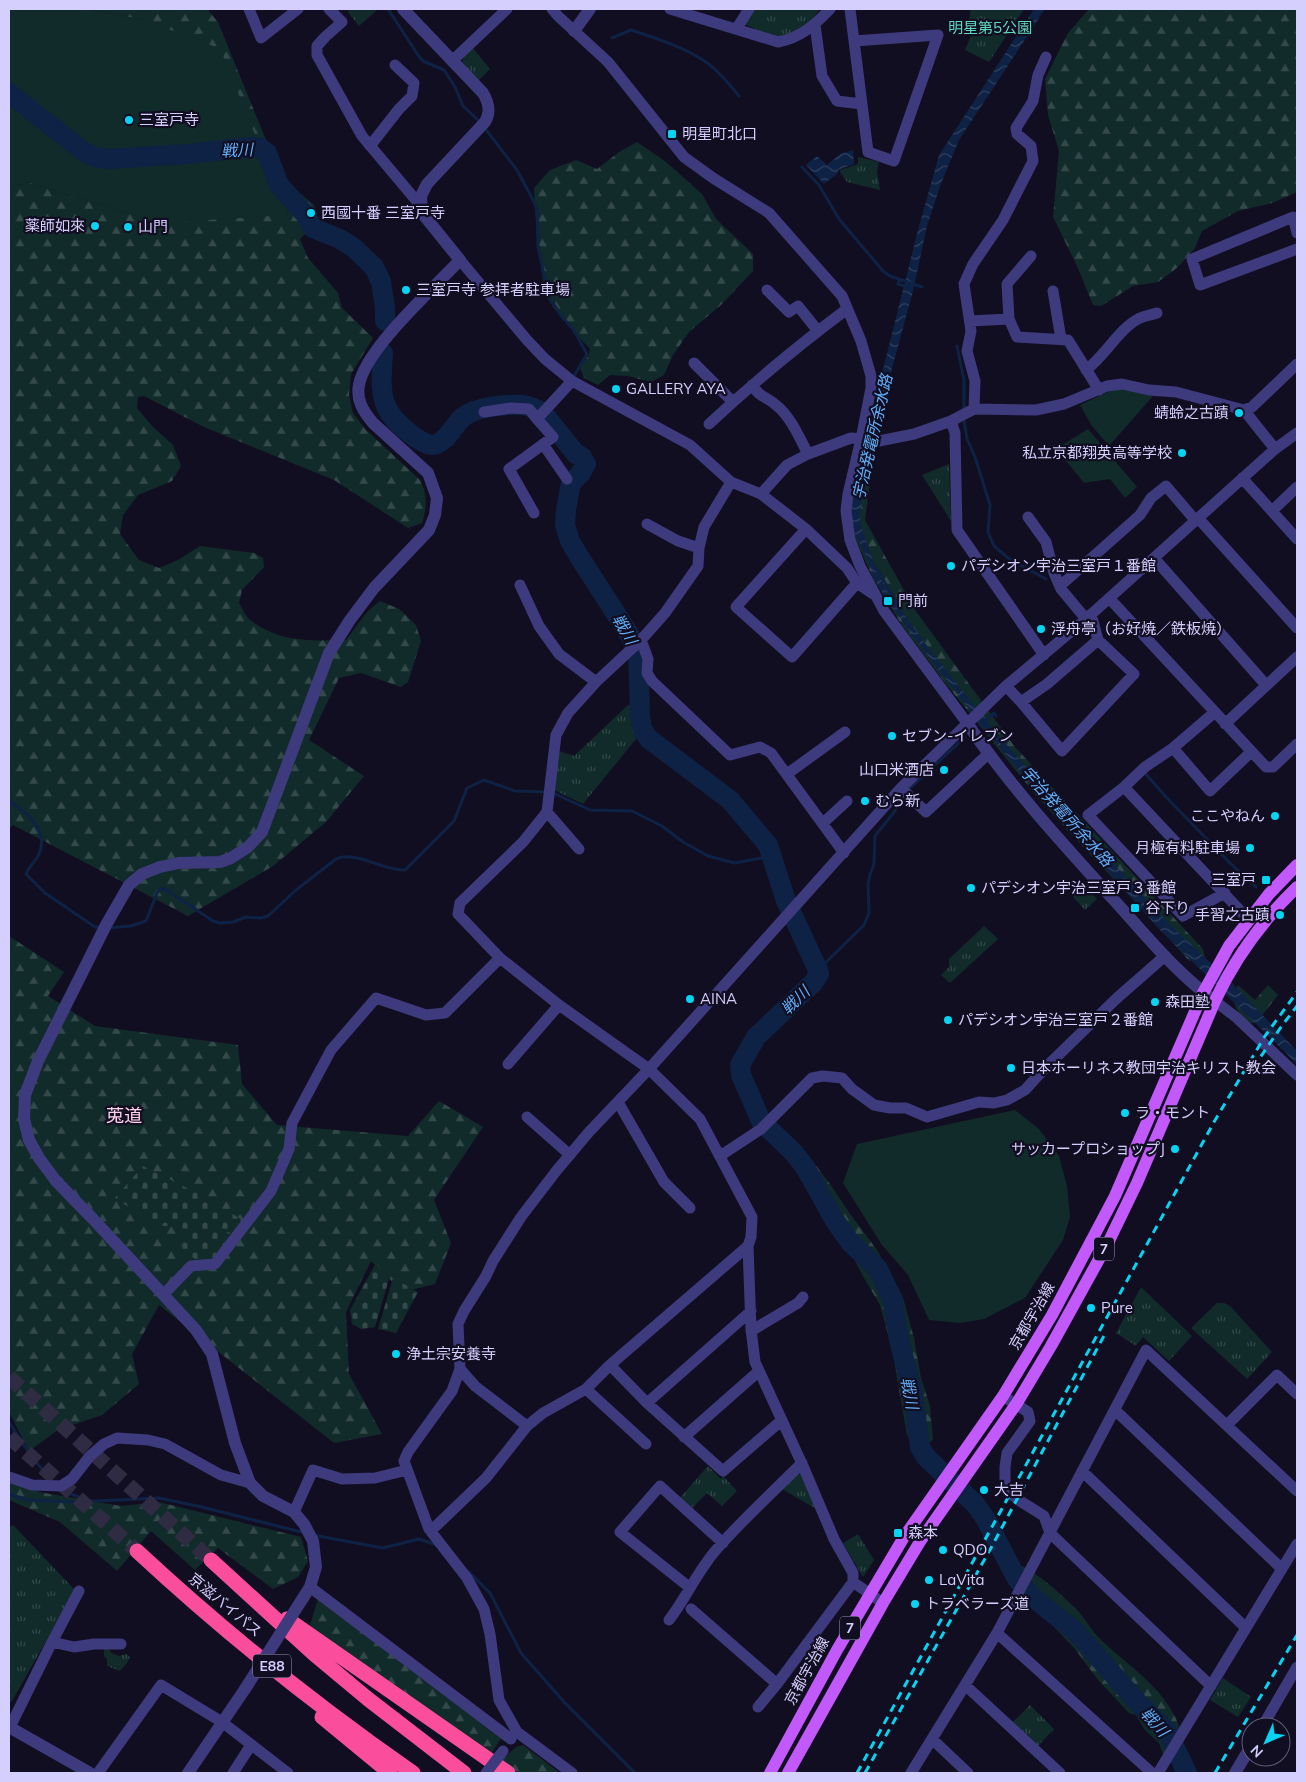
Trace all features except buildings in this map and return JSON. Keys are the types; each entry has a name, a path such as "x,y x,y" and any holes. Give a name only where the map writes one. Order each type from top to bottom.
{"highway":[{"name":"京滋バイパス","path":"137,1551 235,1637 294,1684 413,1773"},
{"name":"京滋バイパス","path":"211,1560 314,1654 464,1773"},
{"path":"154,1567 229,1641 390,1773"},
{"path":"239,1585 508,1773"}],"main road":[{"name":"京都宇治線","path":"770,1773 837,1650 904,1537 1004,1396 1052,1316 1115,1196 1205,988 1229,946 1248,919 1297,865"},
{"name":"京都宇治線","path":"788,1773 883,1603 921,1540 1017,1404 1051,1346 1108,1242 1169,1111 1216,998 1228,974 1260,927 1297,887"}],"street":[{"path":"249,9 261,38 298,9"},
{"path":"329,9 342,22 324,37 317,46 317,55 362,136 420,205"},
{"path":"405,9 483,94 488,101 489,110 481,127 427,184 421,196 420,205 422,213 526,340 572,381 690,445 731,482 761,494 806,529 847,568 857,582 874,595"},
{"path":"452,61 507,9"},
{"path":"552,9 608,62 684,157 769,213 842,296 861,341 871,376 861,439 848,494 846,511 850,540 874,595 884,611 969,721 988,754 1065,846 1165,956 1205,988 1297,1075"},
{"path":"574,31 590,9"},
{"path":"673,9 778,42 790,40 815,25 830,9"},
{"path":"737,28 748,9"},
{"path":"850,9 854,41 862,104 868,152 894,161 938,35 854,41"},
{"path":"815,25 822,76 837,101 862,104"},
{"path":"974,409 975,381 967,351 971,331 964,284 973,264 1003,220 1033,161 1031,146 1017,134 1016,128 1033,101 1038,75 1046,57"},
{"path":"370,146 399,109 412,96 414,83 394,65"},
{"path":"1297,233 1293,218 1192,259 1200,285 1297,249"},
{"path":"1031,256 1007,284 1008,319 1017,337 1068,340 1099,390"},
{"path":"188,1773 245,1689 306,1593 316,1567 313,1541 304,1524 294,1512 263,1496 250,1482 235,1443 212,1354 196,1330 56,1181 39,1158 29,1140 24,1119 25,1095 38,1061 123,892 142,874 170,864 220,862 232,858 248,847 262,832 329,653 350,620 374,588 429,530 435,515 437,498 428,473 365,414 360,403 359,385 363,372 372,357 397,325 460,260"},
{"path":"1053,290 1061,339"},
{"path":"769,296 789,312 798,306 818,331"},
{"path":"709,424 752,385 847,309"},
{"path":"1086,370 1138,318 1157,313"},
{"path":"970,322 1008,319"},
{"path":"694,362 733,402"},
{"path":"761,494 787,465 808,454 851,438 879,441 914,434 951,421 974,409 1036,410 1064,404 1107,386 1122,384 1149,390 1176,392 1244,410 1252,407 1297,364"},
{"path":"540,415 572,381"},
{"path":"752,385 758,394 776,404 789,419 808,454"},
{"path":"484,412 512,408 529,409 540,415 553,437 509,469 534,513"},
{"path":"1244,410 1275,449"},
{"path":"951,421 955,434 957,530 1044,655"},
{"path":"514,1735 498,1700 490,1634 484,1609 467,1578 429,1529 404,1461 408,1452 452,1391 460,1369 458,1324 493,1261 520,1217 570,1155 844,853 969,721 1006,686 1089,616 1275,449 1297,433"},
{"path":"543,444 567,479"},
{"path":"1242,478 1297,539"},
{"path":"731,482 704,527 699,548 698,566 665,613 568,713 556,735 547,812 523,842 460,904 458,914 500,958 559,1005 649,1069 700,1119 752,1217 751,1237 748,1246 751,1331 755,1362 802,1463 834,1539 853,1573 853,1582 758,1707"},
{"path":"1060,586 1140,515 1151,498 1166,486 1297,628"},
{"path":"1272,511 1297,487"},
{"path":"1006,686 1062,751 1134,674 1098,640 1089,616 1060,586 1054,573 1046,542 1028,517"},
{"path":"647,524 678,541 699,548"},
{"path":"806,529 736,607 792,657 857,582"},
{"path":"1154,558 1266,685"},
{"path":"520,585 539,626 559,654 596,682"},
{"path":"1109,598 1266,767 1273,767 1297,744"},
{"path":"1021,702 1047,684 1098,640"},
{"path":"636,644 648,659 647,673 652,681 730,755 760,747 771,753 844,853"},
{"path":"1225,724 1297,658"},
{"path":"1215,712 1173,748 1145,767 1124,787 1088,815 1183,916 1224,893"},
{"path":"787,774 845,732"},
{"path":"1173,748 1210,791 1251,752"},
{"path":"904,791 926,812 988,754"},
{"path":"1124,787 1248,919"},
{"path":"823,823 847,801"},
{"path":"547,812 579,849"},
{"path":"720,1156 765,1126 812,1078 823,1076 842,1078 852,1089 874,1105 906,1108 927,1117 979,1102 1007,1100 1025,1090 1117,998 1165,956"},
{"path":"164,1294 191,1266 215,1264 271,1190 290,1149 292,1123 331,1050 376,998 426,1015 444,1013 500,958"},
{"path":"508,1064 559,1005"},
{"path":"618,1102 664,1182 690,1208"},
{"path":"528,1117 570,1155"},
{"path":"429,1529 436,1526 486,1478 527,1426 543,1413 586,1389 610,1365 748,1246"},
{"path":"751,1331 798,1303 803,1297"},
{"path":"647,1403 751,1311"},
{"path":"911,1773 997,1633 1146,1350 1297,1491"},
{"path":"610,1365 647,1403 723,1471 782,1420"},
{"path":"460,1369 475,1386 527,1426"},
{"path":"684,1437 759,1371"},
{"path":"1227,1425 1277,1375 1297,1394"},
{"path":"586,1389 646,1444"},
{"path":"1004,1396 1028,1412 1030,1421 1006,1453 1005,1489 1044,1516 1050,1533 1211,1686"},
{"path":"1114,1410 1282,1569"},
{"path":"9,1476 32,1485 61,1486 72,1479 90,1456 104,1444 117,1438 148,1440 165,1444 221,1475 250,1482"},
{"path":"669,1620 689,1587 715,1551 802,1463"},
{"path":"294,1512 313,1470 342,1480 376,1478 407,1470"},
{"path":"1082,1471 1246,1628"},
{"path":"689,1587 620,1532 660,1486 723,1543"},
{"path":"1158,1773 1297,1544"},
{"path":"853,1582 883,1603"},
{"path":"79,1591 52,1642 10,1730 90,1773"},
{"path":"306,1593 572,1773"},
{"path":"690,1610 777,1684"},
{"path":"997,1633 1152,1773"},
{"path":"52,1642 74,1647 94,1644 121,1644"},
{"path":"1268,1717 1297,1667"},
{"path":"98,1773 161,1685 222,1722 288,1773"},
{"path":"965,1685 1060,1773"},
{"path":"486,1773 514,1735"},
{"path":"932,1740 968,1773"},
{"path":"233,1773 252,1745"}],"green space":[{"name":"三室戸寺","path":"9,9 86,9 144,20 216,47 222,53 276,187 285,197 288,215 158,223 28,182 17,186 9,183"},
{"path":"86,9 207,9 218,22 281,177 314,205 317,222 300,239 308,258 338,293 342,308 373,338 351,374 349,395 353,413 365,429 419,479 425,495 426,506 422,523 408,528 334,480 204,427 144,396 138,397 137,408 152,426 173,445 181,466 172,481 138,495 123,515 120,534 139,560 159,568 178,560 200,546 254,553 263,558 264,567 242,590 239,603 249,619 271,633 295,639 320,641 346,640 367,612 380,601 399,609 416,625 421,641 408,682 401,687 361,673 339,678 309,740 364,776 326,822 273,866 188,916 13,825 9,829 9,183 18,186 28,182 158,223 286,198 144,20"},
{"path":"351,9 378,9 359,26 348,12"},
{"path":"751,9 820,9 796,34 787,38 776,38 745,24"},
{"name":"明星第5公園","path":"971,9 1024,9 989,62 965,50 972,33 967,31"},
{"path":"1089,9 1297,9 1297,192 1272,203 1238,211 1202,231 1195,248 1177,268 1158,282 1133,286 1101,306 1093,305 1077,266 1053,217 1059,151 1048,115 1045,79 1068,33"},
{"path":"472,47 490,69 478,81 462,64 464,55"},
{"path":"637,142 666,162 702,194 716,219 753,254 753,271 722,304 689,332 673,355 664,375 651,382 628,376 610,375 598,385 584,378 580,368 590,349 562,319 540,288 543,281 534,188 550,170 576,160 597,169 619,152"},
{"path":"858,157 879,162 877,171 880,190 847,182 840,172 840,170 858,164"},
{"path":"1123,389 1153,396 1109,446 1092,426 1080,405 1112,390"},
{"path":"1088,429 1137,487 1125,498 1110,479 1084,483 1063,457 1066,455 1059,447"},
{"path":"861,462 872,468 865,520 915,610 1015,747 1203,949 1205,957 1189,961 1066,829 1034,793 946,684 901,624 873,578 855,538 853,512"},
{"path":"949,464 951,521 922,475"},
{"path":"628,705 636,706 640,734 583,804 552,789 556,750 574,756"},
{"path":"1085,886 1097,899 1085,910 1073,897"},
{"path":"984,926 998,939 950,983 941,975 949,967 949,959"},
{"path":"9,936 64,972 48,996 95,1026 238,1045 242,1084 277,1125 408,1136 439,1101 483,1127 434,1200 451,1243 435,1284 403,1292 371,1261 346,1312 349,1374 382,1434 334,1443 159,1305 132,1354 139,1384 102,1415 58,1430 29,1451 9,1412"},
{"path":"1238,985 1255,1000 1268,985 1278,995 1256,1023 1249,1023 1235,1006 1234,996"},
{"path":"1015,1110 1039,1129 1059,1156 1067,1186 1070,1217 1063,1240 1025,1298 984,1319 960,1323 929,1320 908,1275 882,1245 843,1183 857,1144"},
{"path":"796,1159 814,1163 877,1250 903,1298 914,1338 921,1378 930,1406 933,1440 924,1446 914,1443 907,1435 892,1349 880,1305 853,1257 823,1217 796,1171"},
{"path":"143,1166 195,1192 241,1219 233,1233 226,1232 232,1237 214,1261 181,1256 183,1228 214,1231 155,1225 115,1198"},
{"path":"376,1263 389,1279 375,1327 361,1329 352,1324 350,1310"},
{"path":"393,1278 418,1292 396,1333 378,1329"},
{"path":"1141,1287 1192,1336 1169,1361 1143,1337 1136,1346 1116,1333"},
{"path":"1217,1303 1224,1303 1230,1306 1272,1352 1247,1379 1191,1328"},
{"path":"708,1466 721,1479 723,1476 737,1491 722,1506 707,1493 690,1510 679,1499"},
{"path":"796,1472 804,1476 820,1511 782,1489"},
{"path":"9,1480 39,1492 121,1506 159,1502 301,1537 308,1561 298,1577 273,1589 218,1548 195,1570 151,1531 117,1571 60,1522 9,1500"},
{"path":"13,1525 75,1590 12,1701 9,1703 9,1527"},
{"path":"858,1534 874,1560 863,1577 843,1543"},
{"path":"1022,1566 1043,1580 1070,1603 1100,1639 1148,1681 1168,1705 1176,1718 1181,1733 1164,1756 1159,1743 1145,1730 1136,1715 1129,1713 1098,1680 1075,1649 1053,1626 1024,1602 1014,1580"},
{"path":"318,1599 502,1737 489,1757 309,1628"},
{"path":"104,1648 119,1656 126,1654 130,1657 120,1671 107,1666"},
{"path":"1223,1678 1251,1697 1238,1717 1210,1700"},
{"path":"1030,1705 1054,1729 1037,1747 1012,1723"},
{"path":"523,1745 560,1773 519,1773 501,1761 516,1747"}],"water":[{"path":"1034,9 1045,9 959,140 940,186 927,226 913,291 875,431 862,500 861,526 878,575 889,594 930,650 994,730 1167,922 1228,979 1297,1051 1297,1064 1161,931 1040,796 978,721 887,600 874,578 869,562 856,536 851,519 851,497 918,230 939,155"},
{"path":"853,150 854,164 838,170 838,173 824,184 806,165 817,156 827,165 840,154"}],"waterway":[{"path":"388,9 418,55 423,61 444,70 455,87 463,106 480,122"},
{"path":"612,38 631,30 686,51 713,68 739,96"},
{"name":"戦川","path":"9,93 84,152 95,157 109,159 188,154 252,147 260,148 267,153 279,185 305,214 313,228 340,239 354,248 374,267 381,282 385,321"},
{"path":"484,127 517,170 537,209 538,247 549,297 573,329 587,354 574,376"},
{"path":"802,167 819,185 839,219 883,271 890,276 922,287"},
{"path":"899,280 898,284 907,287"},
{"path":"957,346 964,380 964,407"},
{"name":"戦川","path":"383,353 382,392 384,402 395,420 416,438 431,445 437,444 468,414 500,406 522,405 543,413 586,464 581,473 571,483 565,525 570,541 629,634 638,652 642,729 649,739 730,800 768,845 786,901 818,970 819,974 813,983 756,1037 740,1065 741,1075 761,1121 794,1153 805,1167 835,1221 850,1242 878,1269 892,1298 899,1340 913,1394 920,1447 926,1457 975,1504 985,1518 1017,1579 1030,1595 1076,1632 1139,1704 1167,1731 1187,1773"},
{"path":"964,420 967,439 975,457 990,505 988,532 994,546 1008,558 1046,579"},
{"name":"宇治発電所余水路","path":"875,566 901,610"},
{"name":"宇治発電所余水路","path":"980,725 994,713 996,716"},
{"path":"908,790 964,738"},
{"path":"1145,773 1230,863 1256,887"},
{"path":"107,928 131,926 146,921 160,889 165,889 213,921 220,923 233,922 246,917 261,918 268,916 296,890 336,859 352,857 405,870 454,821 467,788 484,780 515,791 546,792"},
{"path":"553,793 590,810 632,811 662,826 683,842 708,856 735,863 772,856"},
{"path":"818,970 864,925 869,913 868,884 874,864 875,836 895,811 903,795"},
{"path":"9,801 29,817 39,830 41,838 39,854 26,874 45,893 95,927 101,927"},
{"name":"京滋バイパス","path":"9,1422 31,1456 53,1482"},
{"name":"京滋バイパス","path":"60,1490 87,1500"},
{"path":"9,1494 28,1500 74,1502 159,1498 305,1533"},
{"path":"313,1535 383,1548 419,1539 437,1545"},
{"path":"468,1571 490,1593 521,1653 565,1703 635,1773"}],"tunnel":[{"path":"9,1377 211,1560"},
{"path":"9,1437 137,1551"}],"railway":[{"path":"857,1773 1214,1122 1265,1036 1297,992"},
{"path":"1253,1068 1297,1006"},
{"path":"865,1773 991,1548 1106,1332"},
{"path":"1215,1773 1297,1635"}],"place":[{"name":"三室戸寺","path":"129,120"},
{"name":"明星町北口","path":"672,134"},
{"name":"西國十番 三室戸寺","path":"311,213"},
{"name":"薬師如來","path":"95,226"},
{"name":"山門","path":"128,227"},
{"name":"三室戸寺 参拝者駐車場","path":"406,290"},
{"name":"GALLERY AYA","path":"616,389"},
{"name":"蜻蛉之古蹟","path":"1239,413"},
{"name":"私立京都翔英高等学校","path":"1182,453"},
{"name":"パデシオン宇治三室戸１番館","path":"951,566"},
{"name":"門前","path":"888,601"},
{"name":"浮舟亭（お好焼／鉄板焼）","path":"1041,629"},
{"name":"セブン-イレブン","path":"892,736"},
{"name":"山口米酒店","path":"944,770"},
{"name":"むら新","path":"865,801"},
{"name":"ここやねん","path":"1275,816"},
{"name":"月極有料駐車場","path":"1250,848"},
{"name":"三室戸","path":"1266,880"},
{"name":"パデシオン宇治三室戸３番館","path":"971,888"},
{"name":"谷下り","path":"1135,908"},
{"name":"手習之古蹟","path":"1280,915"},
{"name":"AINA","path":"690,999"},
{"name":"森田塾","path":"1155,1002"},
{"name":"パデシオン宇治三室戸２番館","path":"948,1020"},
{"name":"日本ホーリネス教団宇治キリスト教会","path":"1011,1068"},
{"name":"ラ・モント","path":"1125,1113"},
{"name":"サッカープロショップJ","path":"1175,1149"},
{"name":"Pure","path":"1091,1308"},
{"name":"浄土宗安養寺","path":"396,1354"},
{"name":"大吉","path":"984,1490"},
{"name":"森本","path":"898,1533"},
{"name":"QDO","path":"943,1550"},
{"name":"LaVita","path":"929,1580"},
{"name":"トラベラーズ道","path":"915,1604"}],"district":[{"name":"莵道","path":"124,1116"}]}
